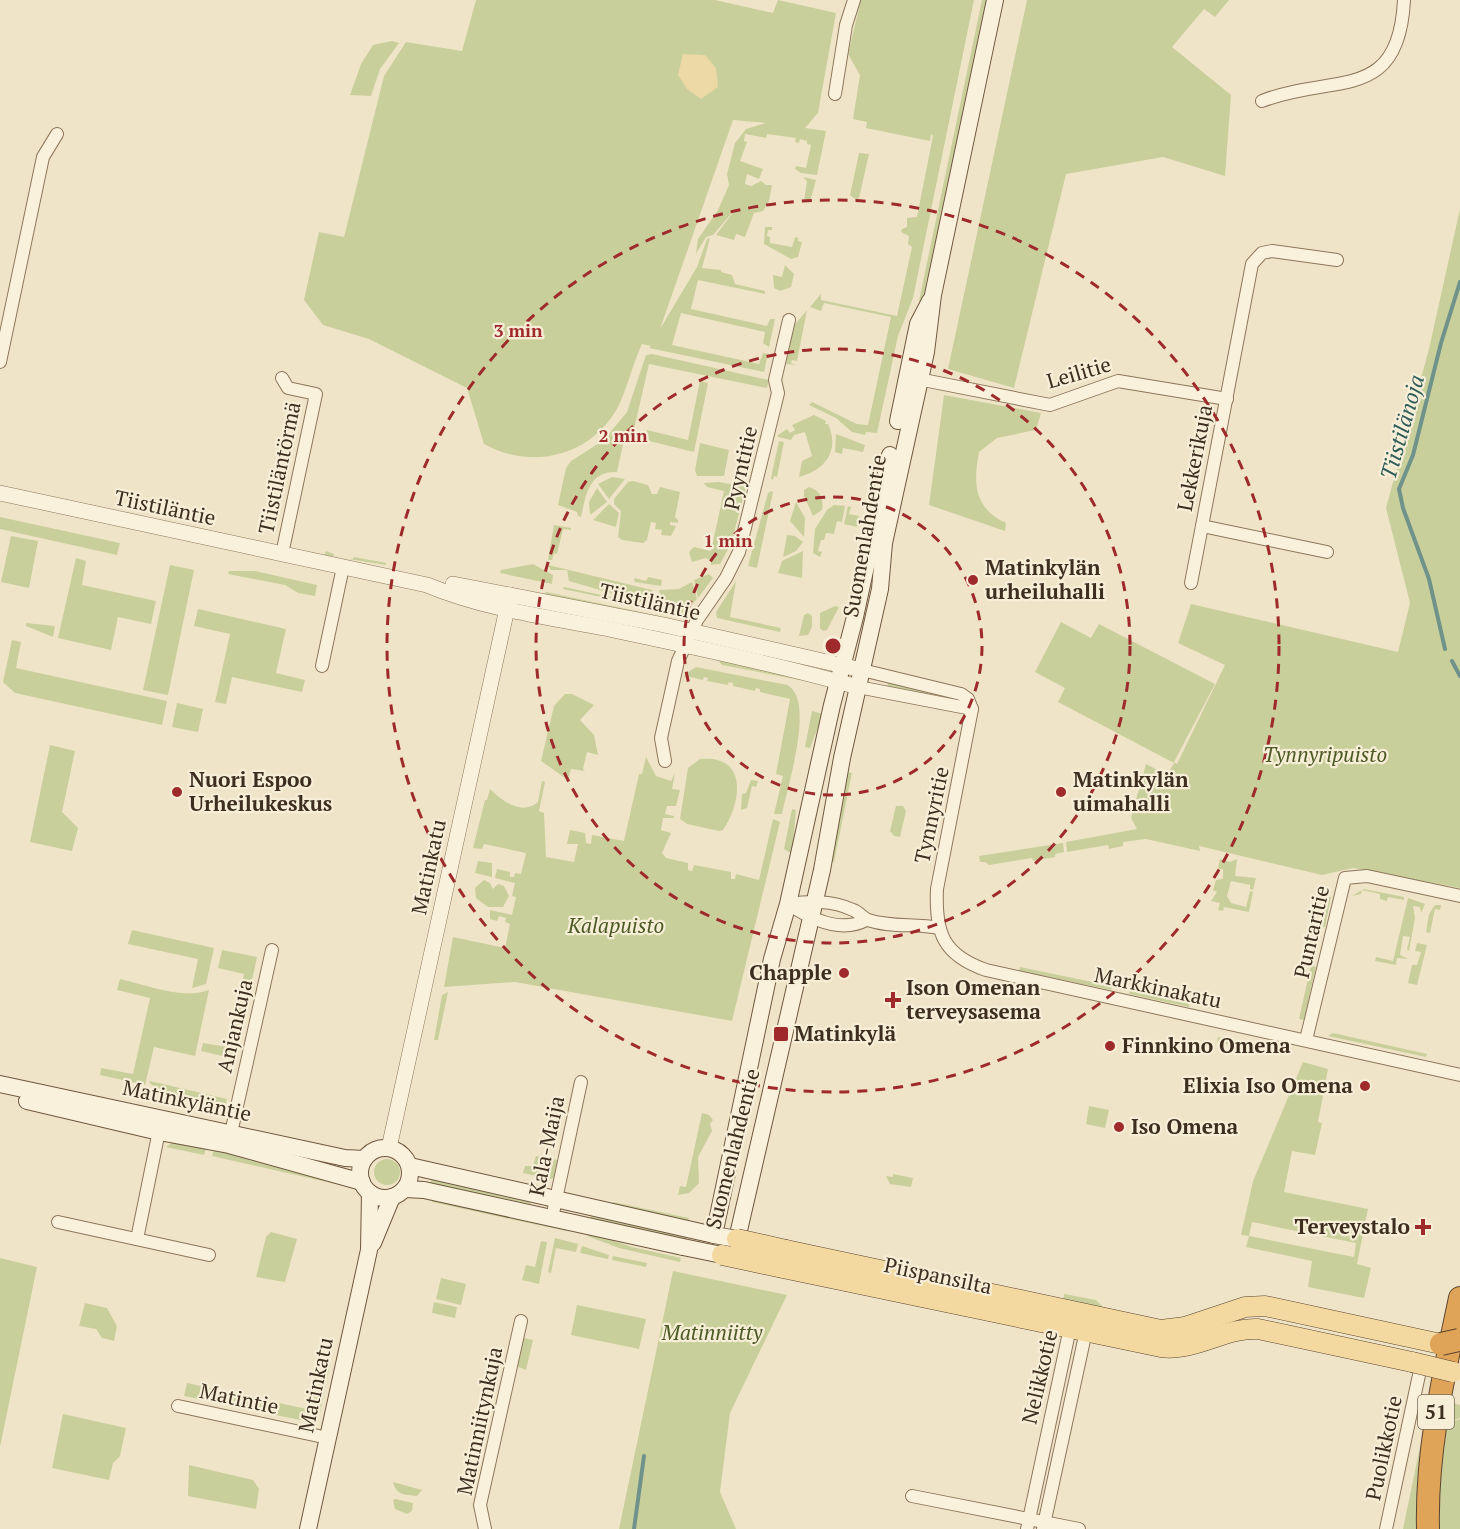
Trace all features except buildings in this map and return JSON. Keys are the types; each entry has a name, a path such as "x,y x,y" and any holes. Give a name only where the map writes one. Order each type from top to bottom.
{"highway":[{"name":"51","path":"1428,1529 1429,1469 1434,1429 1460,1298"}],"main road":[{"name":"Suomenlahdentie","path":"913,378 884,543 880,589 842,758 815,901 737,1239 722,1255 714,1235 774,952 788,904 838,682 913,378 931,327 933,295 995,0"},
{"name":"Matinkyläntie","path":"0,1084 82,1108 160,1126 345,1158 364,1159"},
{"name":"Matinkyläntie","path":"0,1095 82,1108"},
{"name":"Matinkyläntie","path":"230,1139 366,1187"},
{"path":"378,1148 389,1148 402,1154 410,1166 411,1175 399,1193 380,1198 366,1187 360,1169 364,1159 378,1148"},
{"name":"Piispansilta","path":"410,1166 737,1239 784,1259"},
{"name":"Matinkatu","path":"308,1529 369,1250 366,1187"},
{"name":"Piispansilta","path":"399,1193 424,1190 722,1255 784,1259 1079,1324 1172,1349 1243,1328 1258,1329 1416,1368 1456,1374"},
{"name":"Matinkatu","path":"369,1250 399,1193"},
{"name":"Piispansilta","path":"1079,1324 1169,1331 1245,1308 1265,1306 1418,1340 1456,1344"}],"street":[{"path":"835,94 846,25 854,0"},
{"path":"1262,101 1282,94 1369,77 1382,68 1397,45 1404,0"},
{"path":"0,362 43,157 57,134"},
{"name":"Lekkerikuja","path":"1191,583 1250,272 1256,259 1272,251 1337,261"},
{"name":"Pyyntitie","path":"686,639 726,578 745,535 776,399 775,380 789,320"},
{"name":"Tiistiläntörmä","path":"282,378 288,388 316,394 282,554"},
{"name":"Leilitie","path":"913,378 1050,405 1118,381 1227,399"},
{"name":"Tiistiläntie","path":"0,494 427,585 447,593 509,602 686,639 862,670"},
{"name":"Lekkerikuja","path":"1202,526 1327,552"},
{"path":"322,666 343,567"},
{"name":"Matinkatu","path":"389,1148 509,602"},
{"path":"665,761 661,738 686,639"},
{"name":"Tiistiläntie","path":"686,639 858,687"},
{"path":"862,670 961,694 968,699 972,710"},
{"path":"858,687 972,710"},
{"name":"Tynnyritie","path":"939,928 937,889 972,710"},
{"name":"Puntaritie","path":"1306,1040 1345,878 1367,876 1460,896"},
{"path":"788,904 815,901 852,909 866,920 897,926 919,924 939,928"},
{"path":"788,904 811,919 848,926 866,920"},
{"name":"Markkinakatu","path":"939,928 950,950 972,965 986,970 1460,1075"},
{"name":"Anjankuja","path":"230,1139 272,950"},
{"name":"Kala-Maija","path":"552,1218 581,1082"},
{"path":"137,1239 160,1126"},
{"path":"58,1222 209,1255"},
{"name":"Matinniitynkuja","path":"485,1529 480,1505 521,1321"},
{"name":"Nelikkotie","path":"1028,1525 1079,1324"},
{"name":"Nelikkotie","path":"1043,1526 1079,1324"},
{"name":"Puolikkotie","path":"1386,1529 1416,1368"},
{"name":"Matintie","path":"178,1406 328,1438"},
{"path":"912,1496 1028,1525 1079,1529"}],"green space":[{"path":"476,0 715,0 773,13 778,0 836,13 818,113 805,128 826,131 817,175 801,173 795,169 796,166 806,168 811,145 807,144 807,141 800,139 799,143 795,142 796,138 767,134 766,138 745,134 744,141 747,142 740,161 763,169 759,179 747,174 745,184 751,186 761,181 766,185 772,185 769,201 763,211 754,213 745,237 736,234 734,240 716,235 737,207 713,235 706,237 696,254 698,239 718,210 729,185 727,174 735,143 746,129 766,123 733,120 660,329 697,267 707,239 710,238 702,268 721,270 721,272 732,275 735,284 765,291 765,294 698,280 691,309 767,326 770,319 775,319 769,347 763,343 765,332 681,313 672,345 759,364 763,353 768,354 764,372 649,348 651,346 642,344 619,405 608,422 594,436 578,447 560,454 541,457 522,456 503,452 484,444 467,388 369,339 323,325 304,300 319,232 344,237 384,76 406,42 462,51"},
{"path":"861,0 974,0 913,298 898,336 877,433 866,432 865,435 852,432 836,418 809,405 812,402 857,424 868,425 891,317 824,303 821,311 810,307 821,294 821,300 897,316 912,247 908,244 909,236 901,232 907,227 907,218 917,217 933,136 931,134 930,141 866,128 867,122 853,119 860,75 848,54"},
{"path":"982,0 987,0 923,302 919,301"},
{"path":"1027,0 1229,0 1215,17 1204,9 1172,47 1231,95 1225,176 1163,157 1066,174 1014,388 948,369"},
{"path":"392,41 399,43 380,69 371,96 350,95 361,64 373,45"},
{"path":"859,153 869,154 859,198 856,200 850,195"},
{"path":"803,177 816,180 810,202 804,201 807,181"},
{"name":"Tynnyripuisto","path":"1460,209 1460,888 1353,868 1322,875 1199,846 1200,851 1146,839 1123,842 1123,846 1109,849 1108,845 1067,852 1066,842 1137,829 1131,818 1146,764 1167,775 1174,763 1058,702 1065,688 1035,672 1061,622 1091,638 1099,624 1215,684 1174,762 1177,764 1225,665 1178,643 1191,604 1398,652 1410,603 1386,508 1429,349"},
{"path":"765,227 772,227 772,230 768,230 767,236 770,237 770,243 792,247 795,237 798,238 798,241 802,242 798,257 791,259 764,244"},
{"path":"785,265 794,274 791,287 780,291 774,288 773,275 782,277"},
{"path":"807,310 797,361 792,360 791,363 797,365 786,364 792,328"},
{"path":"652,354 769,380 767,388 649,364 632,438 624,440 617,472 607,473 594,480 587,493 581,517 578,516 577,512 558,505 566,468 571,461 604,440 627,412 646,355"},
{"path":"700,381 708,383 694,452 645,440 647,430 688,440"},
{"path":"944,395 1041,413 1036,430 997,438 979,452 976,474 978,494 987,510 1006,523 1005,531 929,505"},
{"path":"814,415 828,424 831,433 831,450 823,464 799,477 802,461 812,456 805,432 794,435 791,440 778,437 778,435 787,429 790,433 795,430 792,425"},
{"path":"836,434 865,445 863,452 843,448 842,454 835,452"},
{"path":"779,441 784,442 777,477 774,476 773,480 771,478"},
{"path":"700,443 729,450 724,476 697,476 695,470"},
{"path":"612,477 625,479 609,499 598,484"},
{"path":"628,482 648,485 652,494 657,494 660,487 680,492 675,517 678,523 670,522 670,525 676,526 671,536 661,535 662,530 655,529 656,523 651,522 647,540 643,543 622,540 618,537 621,511 614,504 614,499"},
{"path":"719,482 746,487 731,544 720,564 711,565 711,561 706,558 692,562 689,552 694,547 711,551 724,491 707,487 704,483"},
{"path":"809,487 818,493 822,502 822,510 813,516 804,496 804,490"},
{"path":"597,488 607,502 590,515 589,502"},
{"path":"773,492 757,568 748,566 768,493"},
{"path":"796,502 805,518 804,537 790,521"},
{"path":"609,504 619,513 616,527 593,520"},
{"path":"834,505 845,506 842,522 837,521 834,534 826,533 824,540 821,540 818,551 822,552 820,557 813,553 815,529 827,510"},
{"path":"848,506 851,507 849,514 859,516 857,527 844,524"},
{"path":"0,517 120,543 117,555 0,529"},
{"path":"554,525 571,528 571,530 563,529 557,554 554,553 552,560 548,560"},
{"path":"787,535 795,536 803,542 796,551 783,557"},
{"path":"11,536 38,541 29,588 1,582"},
{"path":"326,551 334,554 333,556 342,558 324,555"},
{"path":"803,551 802,578 778,573 782,561"},
{"path":"354,557 386,563 386,565 352,560"},
{"path":"76,558 86,561 82,585 156,601 151,624 118,617 111,650 58,638"},
{"path":"533,564 553,575 552,584 500,573 501,570"},
{"path":"170,565 194,570 168,695 143,690"},
{"path":"548,565 652,590 668,611 563,589 564,587 662,608 569,581 567,570 551,570"},
{"path":"229,571 255,571 317,585 315,596 298,593 285,585 228,574"},
{"path":"709,574 713,578 698,598 694,580"},
{"path":"648,577 662,580 661,586 635,582 634,578 646,581"},
{"path":"736,581 730,617 781,628 780,632 717,618 716,612"},
{"path":"692,582 697,599 684,613 672,611 661,597 659,590 679,589"},
{"path":"546,592 659,616 661,617 543,595"},
{"path":"835,606 839,607 827,630 823,631 820,628 820,613"},
{"path":"198,609 286,629 276,673 305,680 302,692 232,677 226,704 215,702 230,634 194,626"},
{"path":"808,613 812,616 812,627 808,635 799,636 804,615"},
{"path":"26,623 55,626 53,637 26,626"},
{"path":"12,640 21,642 16,668 167,701 162,725 15,693 3,682"},
{"path":"717,659 799,678 805,681 722,665"},
{"path":"696,667 787,685 795,693 799,707 797,745 782,814 774,814 783,776 776,774 790,699 760,692 760,689 756,688 755,691 733,686 733,683 729,682 728,685 707,681 708,678 704,677 703,680 685,676 681,686 685,674"},
{"path":"888,682 943,695 943,697 887,688"},
{"path":"565,694 572,694 594,705 580,720 594,735 598,755 587,752 583,769 585,771 571,769 568,780 541,761 554,706"},
{"path":"177,703 203,709 198,732 172,727"},
{"path":"812,711 823,714 810,748 805,747"},
{"path":"50,745 75,751 62,812 78,828 72,851 30,842"},
{"name":"Kalapuisto","path":"646,757 656,776 671,781 675,773 672,789 680,790 676,806 667,806 665,814 674,816 674,818 663,818 661,830 671,833 662,853 666,858 688,863 688,870 692,871 694,865 731,872 731,879 735,879 736,874 759,880 773,819 780,822 732,1021 515,982 444,987 453,937 505,948 510,924 505,922 506,918 499,916 497,921 490,919 490,910 512,915 516,897 512,896 515,883 495,878 497,869 510,872 510,877 514,877 515,873 521,874 526,853 484,844 482,849 473,848 490,789 506,802 525,808 538,802 542,781 545,782 539,811 544,813 546,857 574,862 578,844 567,844 570,830 585,833 586,843 591,844 592,835 624,841 639,774 642,774"},
{"path":"700,759 716,759 727,764 737,782 734,806 723,830 687,824 680,819 688,768"},
{"path":"846,772 852,773 834,862 829,861"},
{"path":"751,780 758,781 756,787 752,786 747,808 741,810 742,794 746,793"},
{"path":"896,806 903,806 906,811 900,837 894,836 890,831"},
{"path":"792,809 796,810 792,854 784,849"},
{"path":"1063,843 1064,852 1055,854 1055,857 989,865 980,862 979,856"},
{"path":"1220,859 1230,862 1237,859 1235,876 1256,878 1253,890 1250,889 1250,885 1231,881 1227,896 1231,903 1246,907 1250,891 1253,892 1249,912 1224,907 1223,911 1218,910 1220,903 1211,901 1217,892 1213,890 1216,880 1223,879 1223,869 1218,869"},
{"path":"478,861 492,863 492,877 475,873"},
{"path":"484,880 490,883 493,889 498,884 504,886 509,896 503,907 488,907 476,898 475,888"},
{"path":"1362,890 1404,897 1404,900 1388,897 1387,901 1380,899 1380,894"},
{"path":"1331,897 1325,927 1319,926 1324,900"},
{"path":"1408,898 1425,904 1421,913 1420,907 1413,906 1415,918 1409,951 1407,949 1410,937 1403,936 1400,955 1408,959 1397,958 1396,965 1375,961 1376,957 1393,961"},
{"path":"1435,905 1441,905 1440,910 1435,909 1430,933 1426,932 1429,914"},
{"path":"132,930 214,948 206,984 192,988 198,959 128,944"},
{"path":"1417,943 1427,945 1417,985 1408,983 1412,965 1417,965 1421,952 1415,951"},
{"path":"222,950 257,957 235,1059 201,1051 203,1043 228,1047 244,974 218,968"},
{"path":"1311,965 1316,967 1304,1020 1299,1019"},
{"path":"1020,967 1112,986 1111,990 1019,971"},
{"path":"120,979 177,992 199,993 209,990 195,1056 154,1047 145,1085 100,1075 101,1068 133,1074 150,998 117,990"},
{"path":"1130,990 1190,1003 1189,1007 1129,994"},
{"path":"448,992 438,1040 434,1040 442,995"},
{"path":"1333,1033 1427,1054 1426,1057 1328,1036"},
{"path":"1218,1037 1243,1042 1242,1047 1217,1042"},
{"path":"1303,1062 1328,1069 1318,1122 1322,1123 1315,1155 1292,1151 1284,1192 1368,1209 1357,1264 1371,1268 1364,1298 1308,1287 1312,1261 1246,1247 1249,1236 1241,1235 1253,1181","holes":["1252,1222 1356,1243 1354,1257 1249,1236"]},
{"path":"150,1081 227,1099 225,1107 173,1096 149,1083"},
{"path":"1089,1106 1109,1110 1105,1128 1086,1124"},
{"path":"702,1113 709,1115 713,1120 710,1124 712,1131 698,1157 699,1183 689,1193 678,1195 680,1186 686,1187"},
{"path":"176,1140 207,1145 204,1155 166,1147"},
{"path":"215,1147 337,1178 336,1184 212,1156"},
{"path":"536,1156 557,1160 555,1177 551,1179 523,1173 525,1166 533,1166"},
{"path":"387,1159 396,1163 400,1172 396,1181 387,1185 378,1181 374,1172 378,1163"},
{"path":"893,1174 913,1178 911,1187 890,1184 886,1176 893,1177"},
{"path":"432,1176 472,1189 530,1202 531,1204 430,1184"},
{"path":"433,1198 567,1227 566,1231 432,1202"},
{"path":"613,1202 689,1218 688,1222 612,1206"},
{"path":"591,1215 685,1235 685,1239 590,1219"},
{"path":"271,1232 297,1239 285,1282 256,1277 266,1237"},
{"path":"588,1232 632,1247 681,1258 680,1262 619,1248 587,1236"},
{"path":"555,1238 578,1244 576,1252 556,1248 551,1273 548,1272"},
{"path":"541,1241 547,1242 539,1284 522,1280 526,1265 535,1267"},
{"path":"582,1246 609,1255 608,1259 580,1253"},
{"path":"613,1256 647,1263 646,1267 612,1260"},
{"path":"0,1258 37,1267 0,1447"},
{"name":"Matinniitty","path":"673,1271 787,1295 730,1413 720,1492 736,1529 619,1529"},
{"path":"441,1278 466,1284 461,1305 436,1299"},
{"path":"1064,1294 1096,1300 1103,1307 1156,1319 1063,1302"},
{"path":"434,1302 457,1307 455,1318 432,1313"},
{"path":"85,1303 107,1308 117,1326 114,1341 102,1338 96,1329 79,1326"},
{"path":"577,1305 646,1319 639,1349 571,1335"},
{"path":"524,1338 533,1340 526,1370 516,1366"},
{"path":"328,1363 330,1365 320,1413 315,1420 305,1421 184,1396 187,1383 311,1410 323,1365"},
{"path":"1430,1395 1460,1405 1460,1418 1450,1422 1428,1399"},
{"path":"63,1414 126,1428 120,1456 113,1463 109,1480 52,1468"},
{"path":"1460,1419 1460,1529 1434,1529 1445,1425"},
{"path":"1420,1447 1424,1448 1422,1529 1403,1529"},
{"path":"189,1465 253,1480 259,1489 256,1509 188,1496"},
{"path":"393,1482 422,1490 417,1496 402,1494"},
{"path":"393,1500 413,1503 412,1511 407,1514 395,1509"}],"sand":[{"path":"683,54 705,55 716,68 718,87 701,99 687,89 678,75"}],"waterway":[{"name":"Tiistilänoja","path":"1445,649 1429,579 1403,508 1399,489 1413,455 1441,343 1460,282"},
{"name":"Tiistilänoja","path":"1452,661 1460,676"},
{"path":"634,1529 644,1456"}],"place":[{"name":"Matinkylän urheiluhalli","path":"973,580"},
{"name":"Nuori Espoo Urheilukeskus","path":"177,792"},
{"name":"Matinkylän uimahalli","path":"1061,792"},
{"name":"Chapple","path":"844,973"},
{"name":"Ison Omenan terveysasema","path":"893,1000"},
{"name":"Matinkylä","path":"781,1034"},
{"name":"Finnkino Omena","path":"1110,1046"},
{"name":"Elixia Iso Omena","path":"1365,1086"},
{"name":"Iso Omena","path":"1119,1127"},
{"name":"Terveystalo","path":"1423,1227"}]}
